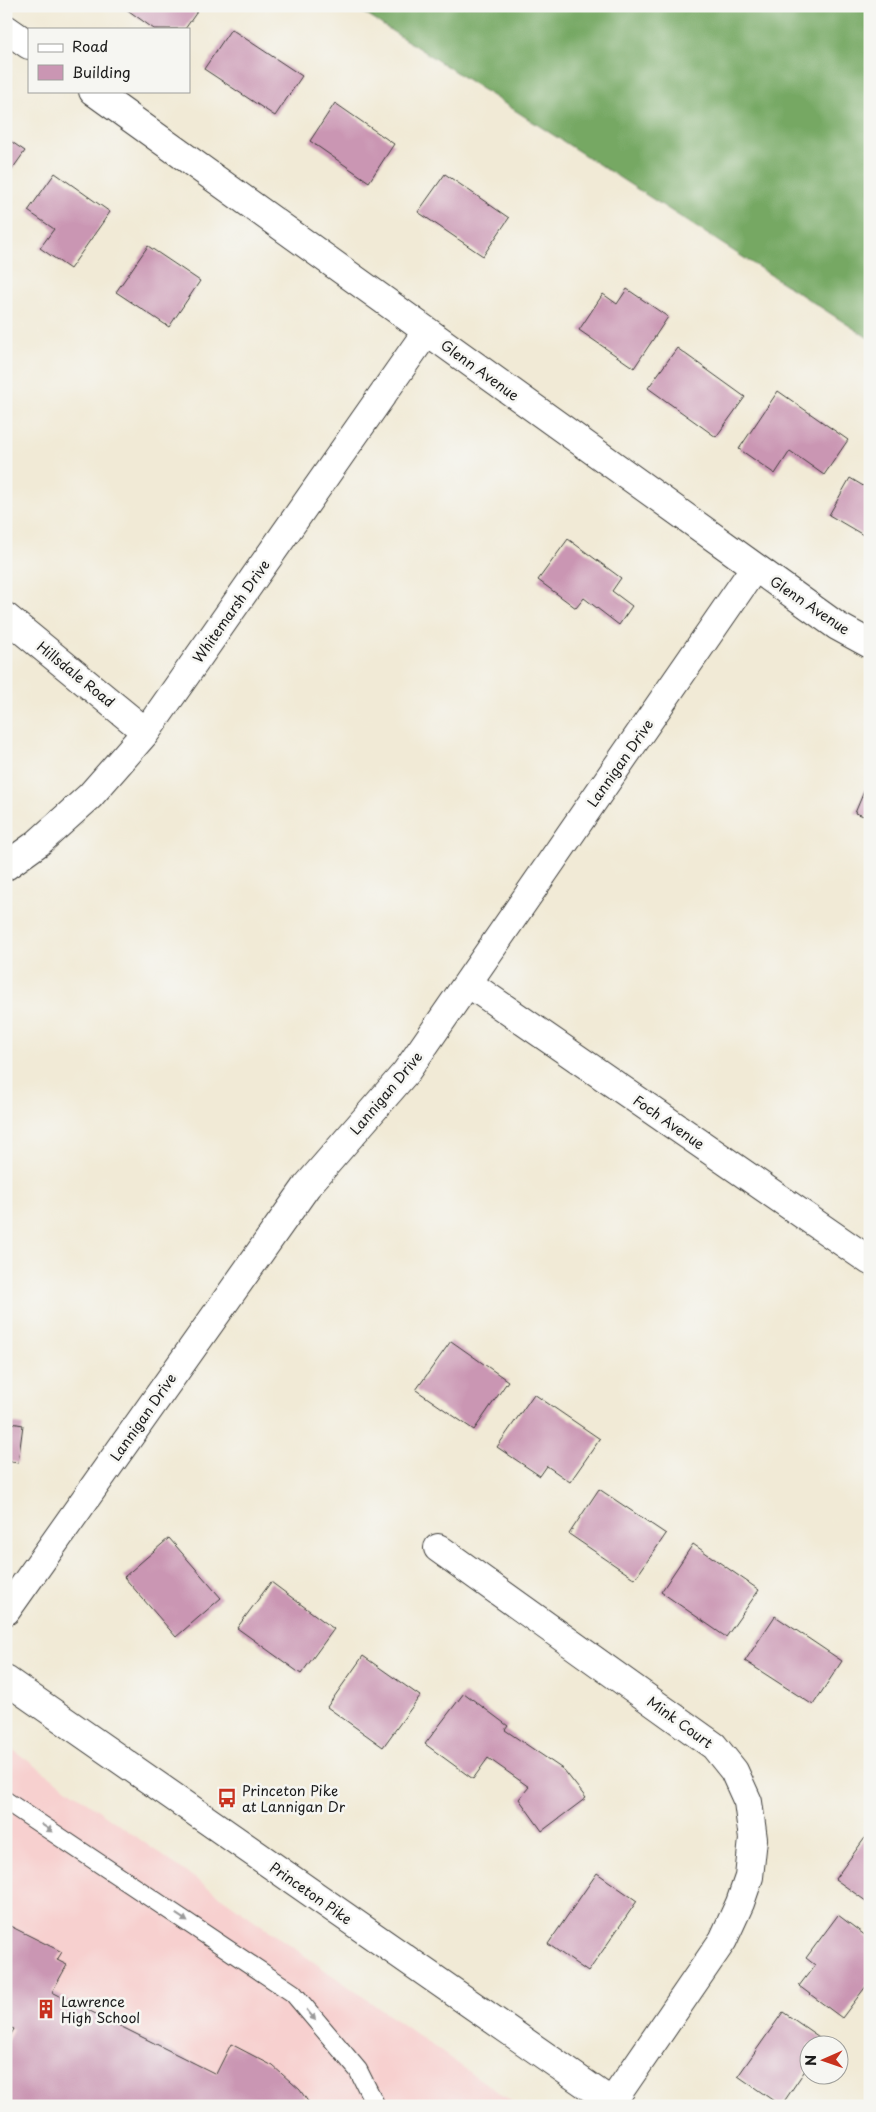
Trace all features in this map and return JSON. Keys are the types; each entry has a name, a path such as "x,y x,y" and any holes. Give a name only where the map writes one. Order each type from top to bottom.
{"street":[{"path":"6,29 28,44"},
{"name":"Glenn Avenue","path":"94,92 837,626 870,644"},
{"name":"Whitemarsh Drive","path":"6,866 38,843 90,796 146,732 427,331"},
{"name":"Lannigan Drive","path":"6,1611 307,1186 406,1072 755,567"},
{"name":"Hillsdale Road","path":"6,617 146,732"},
{"name":"Foch Avenue","path":"468,982 870,1261"},
{"name":"Mink Court","path":"438,1548 714,1746 734,1771 748,1802 753,1838 749,1877 740,1903 723,1940 614,2104"},
{"name":"Princeton Pike","path":"6,1680 614,2104"}],"lane":[{"path":"6,1800 293,1993 358,2070 376,2106"}],"shaded area":[{"name":"Lawrence High School","path":"6,1745 518,2106 6,2106"}],"green space":[{"path":"353,6 850,6 870,11 870,339"}],"building":[{"path":"122,6 201,6 186,28 153,28"},
{"path":"231,29 302,76 275,116 204,69"},
{"path":"335,103 394,144 369,182 310,141"},
{"path":"6,138 25,151 6,178"},
{"path":"55,173 110,212 70,269 40,248 54,229 28,211"},
{"path":"445,174 509,218 483,256 418,212"},
{"path":"148,246 200,281 169,327 116,292"},
{"path":"627,289 668,317 634,368 579,330 603,294 617,304"},
{"path":"677,348 745,397 716,437 648,388"},
{"path":"778,391 848,440 824,475 790,451 775,474 739,449"},
{"path":"850,478 870,490 870,539 829,515"},
{"path":"568,539 621,578 612,591 632,606 619,625 584,598 576,608 538,580"},
{"path":"870,777 870,818 855,813"},
{"path":"451,1341 508,1381 474,1430 416,1390"},
{"path":"534,1394 600,1439 570,1482 547,1466 540,1476 497,1447"},
{"path":"6,1422 23,1425 18,1463 6,1461"},
{"path":"599,1489 666,1534 635,1579 569,1534"},
{"path":"169,1538 221,1598 176,1637 124,1577"},
{"path":"693,1544 759,1590 726,1637 661,1592"},
{"path":"271,1582 334,1629 301,1674 237,1628"},
{"path":"775,1616 842,1661 813,1705 745,1661"},
{"path":"363,1656 420,1696 383,1747 327,1707"},
{"path":"464,1693 508,1726 505,1730 564,1770 586,1798 542,1831 519,1799 529,1787 488,1758 473,1779 425,1744"},
{"path":"870,1831 870,1904 835,1879"},
{"path":"597,1873 637,1901 588,1972 548,1944"},
{"path":"838,1915 870,1939 870,1981 842,2018 799,1986 815,1965 806,1958"},
{"name":"Lawrence High School","path":"6,1924 62,1952 57,1960 67,1965 52,1992 216,2074 231,2044 273,2066 300,2090 311,2106 6,2106 6,2043 14,2029 6,2026"},
{"path":"783,2012 815,2034 798,2034 798,2081 781,2106 738,2076"}],"place":[{"name":"Princeton Pike at Lannigan Dr","path":"227,1798"},
{"name":"Lawrence High School","path":"46,2009"}]}
